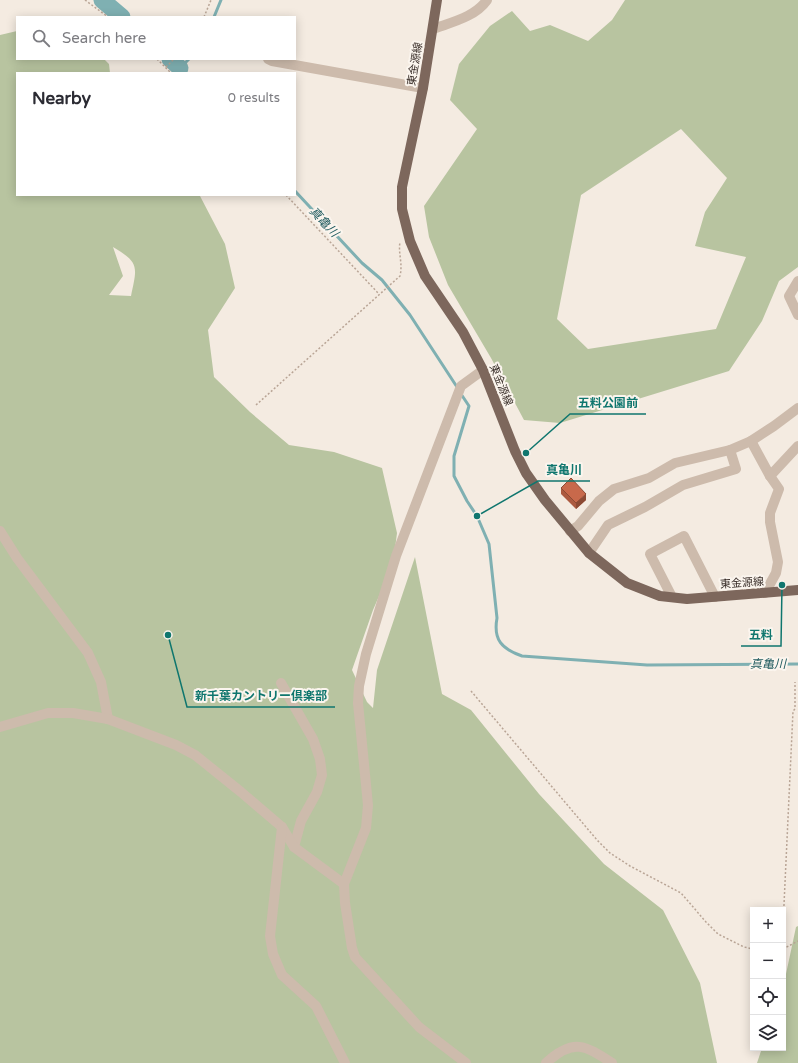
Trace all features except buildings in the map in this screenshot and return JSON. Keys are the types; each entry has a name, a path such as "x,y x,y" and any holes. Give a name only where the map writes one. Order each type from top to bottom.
{"main road":[{"name":"東金源線","path":"437,0 423,88 402,187 402,209 410,241 425,276 463,332 483,370 515,452 526,472 545,500 589,553 627,583 660,596 687,598 798,590"}],"street":[{"path":"433,29 459,20 474,12 480,8 486,0"},
{"path":"270,60 423,88"},
{"path":"798,281 789,296 798,313"},
{"path":"466,1063 419,1026 356,958 352,948 345,903 344,884 366,828 368,805 358,703 360,679 366,654 396,556 461,386 483,370"},
{"path":"570,531 578,526 599,501 614,489 649,478 675,463 730,450 751,441 798,408"},
{"path":"751,441 770,476 780,489 770,513 770,522 778,562 776,572 765,593"},
{"path":"770,476 798,446"},
{"path":"589,553 608,525 646,507 683,485 736,469 730,450"},
{"path":"0,531 88,653 102,682 108,719"},
{"path":"672,597 650,554 684,536 715,596"},
{"path":"281,684 313,739 320,759 322,775 317,792 301,821 294,847"},
{"path":"0,727 48,713 73,713 108,719 176,745 195,755 282,827 294,847 344,884"},
{"path":"282,827 270,936 274,954 282,974 316,1006 345,1063"},
{"path":"546,1063 568,1048 580,1046 592,1050 612,1063"}],"path":[{"path":"85,0 107,16"},
{"path":"204,16 211,0"},
{"path":"158,60 170,72"},
{"path":"166,67 173,60"},
{"path":"287,196 379,295"},
{"path":"256,405 400,276 402,262 399,249 402,233 407,229"},
{"path":"784,907 795,682"},
{"path":"471,691 597,840 610,853 630,866 681,893 718,934 738,945 750,948"},
{"path":"786,947 798,941"}],"green space":[{"path":"625,0 798,0 798,267 779,281 762,321 729,371 560,423 524,420 491,358 448,285 429,237 424,206 477,129 450,100 459,64 490,26 512,11 530,31 550,25 588,41 612,20","holes":["681,129 727,178 705,212 695,246 746,257 716,329 588,349 557,319 581,195"]},
{"path":"16,31 16,60 105,60 109,64 110,72 16,72 16,196 200,196 225,244 235,288 208,330 214,377 250,412 289,445 334,452 382,468 397,533 393,564 373,610 352,670 367,702 373,708 377,670 415,557 442,694 471,710 539,794 604,864 663,910 700,983 717,1063 0,1063 0,35","holes":["113,247 128,257 132,262 135,272 131,296 109,295 123,276"]},
{"path":"798,926 798,1063 757,1063 761,1051 786,1051 786,974 796,927"}],"waterway":[{"name":"真亀川","path":"102,0 121,16"},
{"path":"214,16 221,0"},
{"name":"真亀川","path":"171,60 180,68"},
{"name":"真亀川","path":"184,72 180,68 188,60"},
{"name":"真亀川","path":"296,192 362,263 382,280 410,315 457,387"},
{"name":"真亀川","path":"461,394 469,406 454,456 454,476 477,516 489,544 497,618 496,632 500,643 504,647 522,656 647,665 798,664"}],"place":[{"name":"五料公園前","path":"526,453"},
{"name":"真亀川","path":"477,516"},
{"name":"五料","path":"782,585"},
{"name":"新千葉カントリー倶楽部","path":"168,635"}]}
